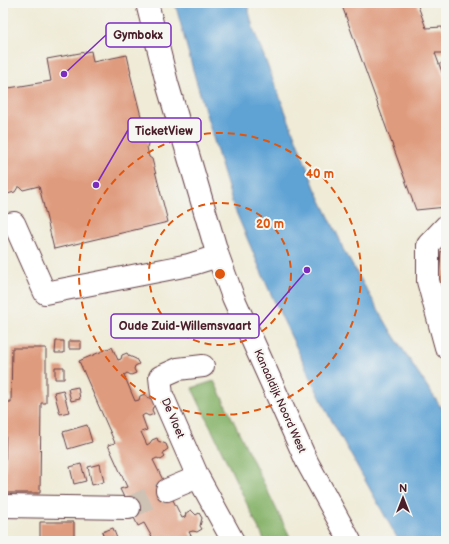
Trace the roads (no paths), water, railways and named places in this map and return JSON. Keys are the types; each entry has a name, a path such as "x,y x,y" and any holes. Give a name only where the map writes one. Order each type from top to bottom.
{"street":[{"name":"Kanaaldijk Noord West","path":"147,3 167,83 218,256 233,298 307,462 350,541"},
{"path":"3,226 14,223 45,293 189,265 218,256"},
{"path":"446,226 428,245 428,280 446,347"},
{"name":"De Vloet","path":"202,366 178,369 160,377 162,395 198,477 233,541"},
{"path":"167,490 198,477"},
{"path":"3,506 129,508"}],"water":[{"path":"175,3 247,3 253,28 315,188 343,249 392,333 446,415 446,541 399,541 328,414 269,290 233,205"}],"tunnel":[{"path":"129,508 167,490"}],"place":[{"name":"Gymbokx","path":"64,74"},
{"name":"TicketView","path":"96,185"},
{"name":"Oude Zuid-Willemsvaart","path":"307,270"}]}
